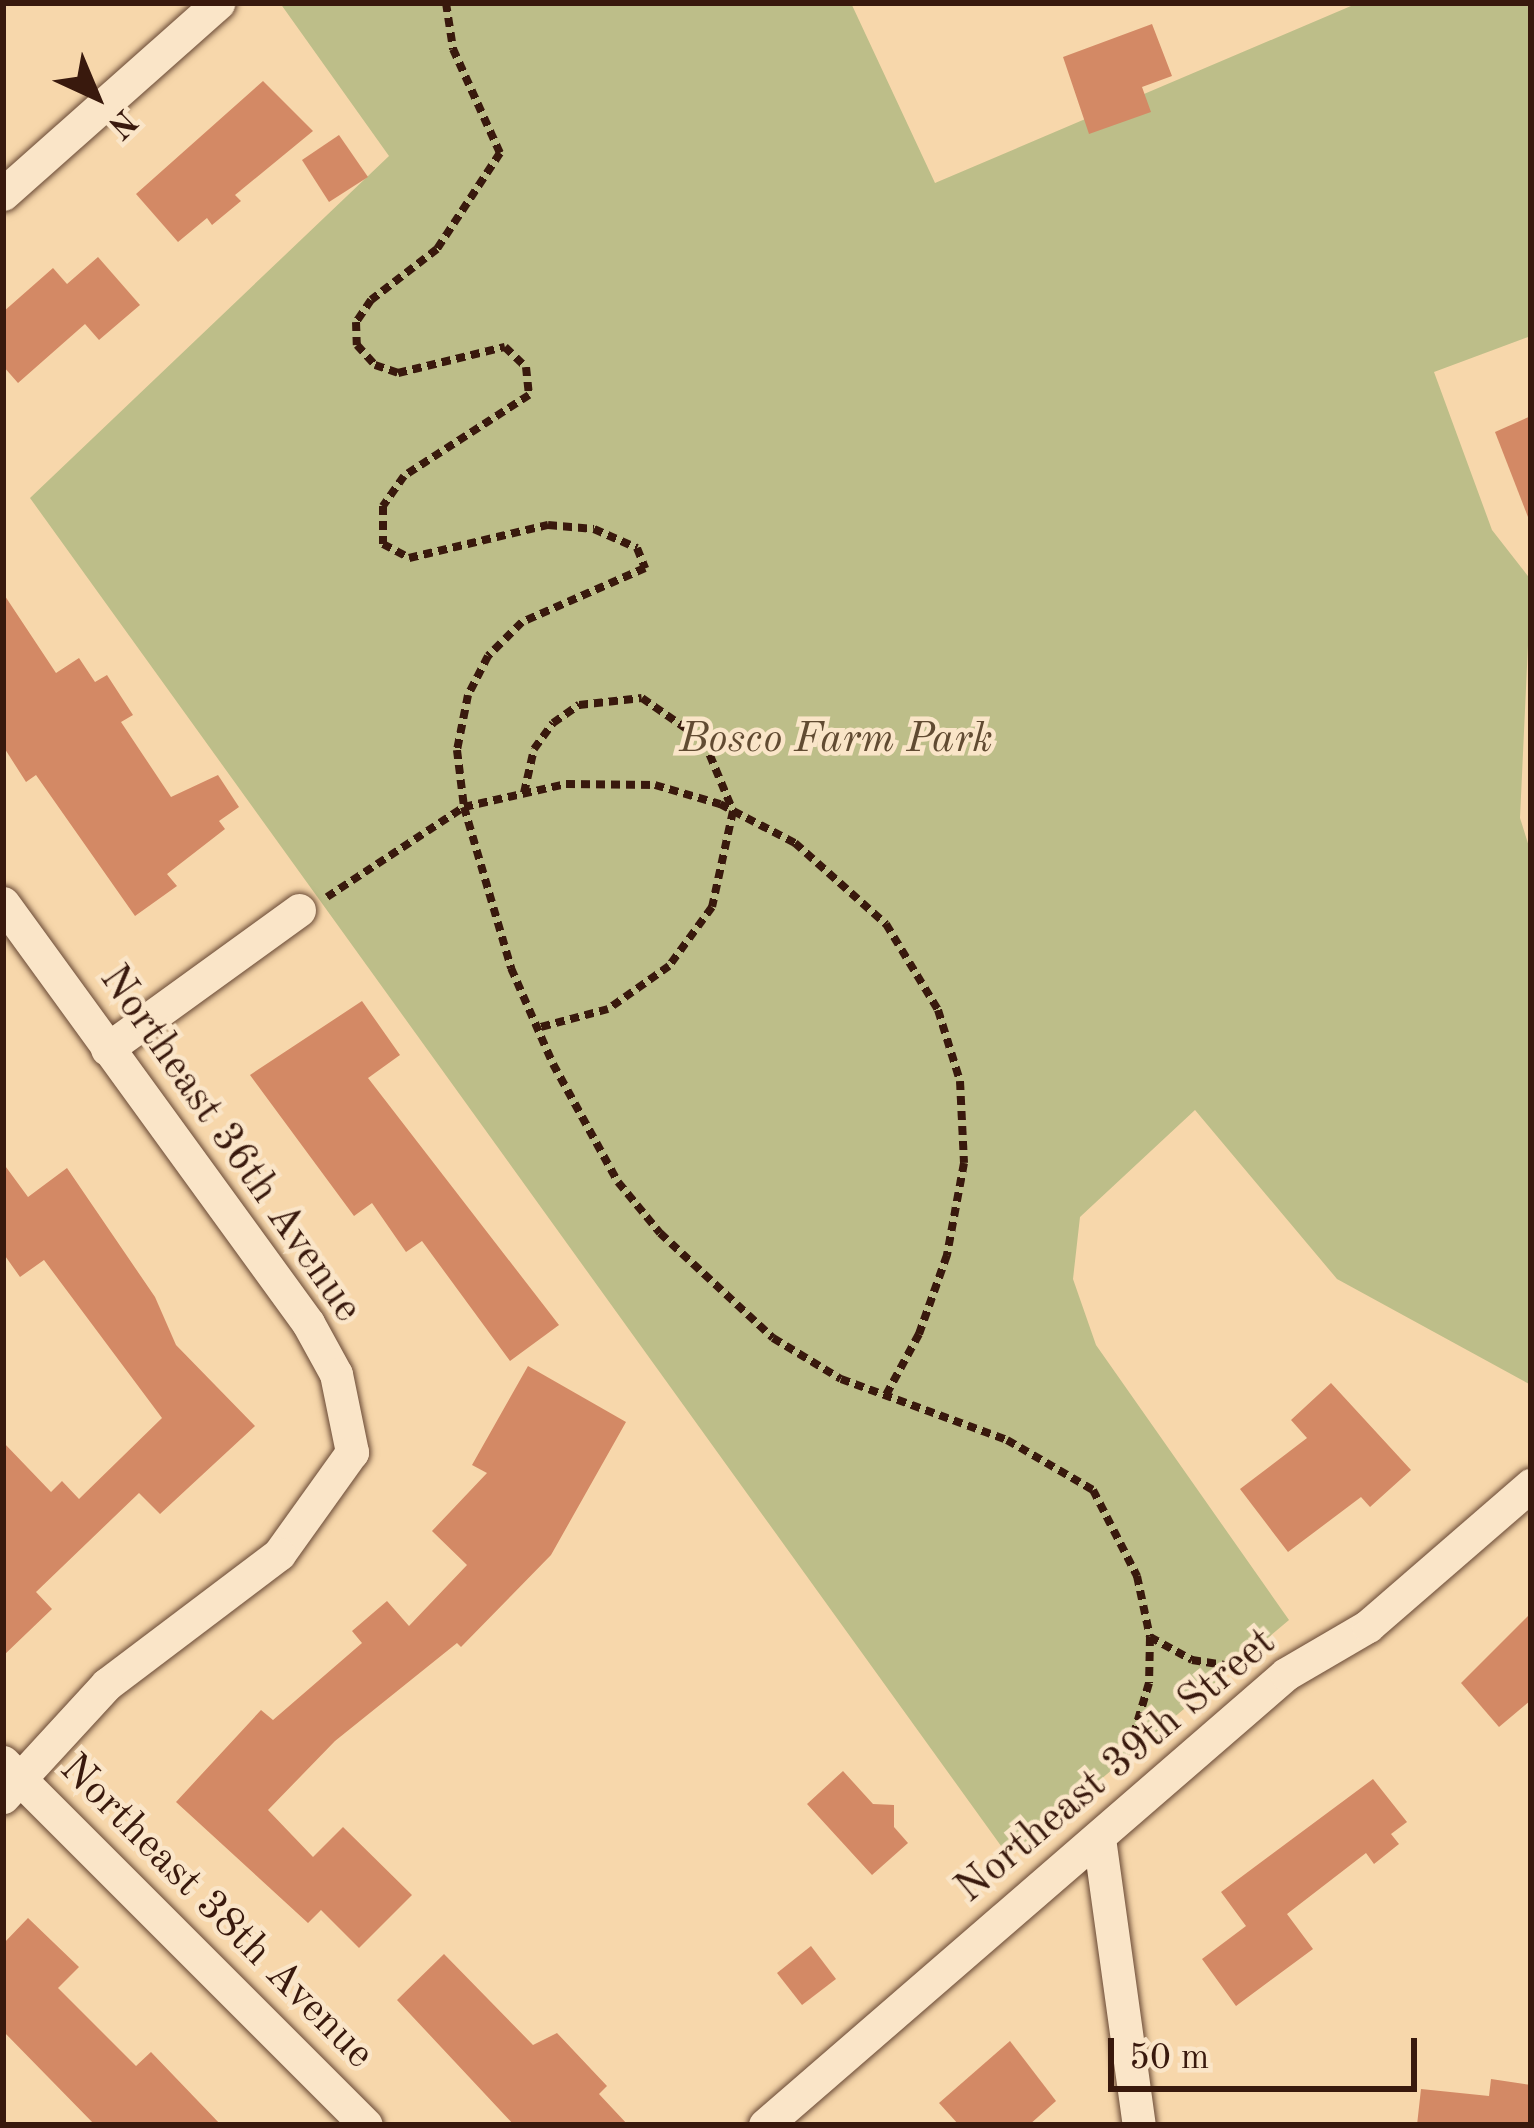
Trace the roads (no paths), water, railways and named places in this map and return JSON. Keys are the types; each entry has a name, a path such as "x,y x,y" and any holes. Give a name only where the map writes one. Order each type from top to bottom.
{"street":[{"path":"3,194 218,3"},
{"name":"Northeast 36th Avenue","path":"3,903 308,1323 336,1375 352,1451 280,1555 106,1684 9,1780"},
{"path":"107,1049 299,910"},
{"name":"Northeast 39th Street","path":"765,2125 1286,1674 1368,1626 1531,1485"},
{"name":"Northeast 38th Avenue","path":"9,1780 366,2125"},
{"path":"1099,1838 1139,2125"}],"park label":[{"name":"Bosco Farm Park","path":"836,740"}]}
